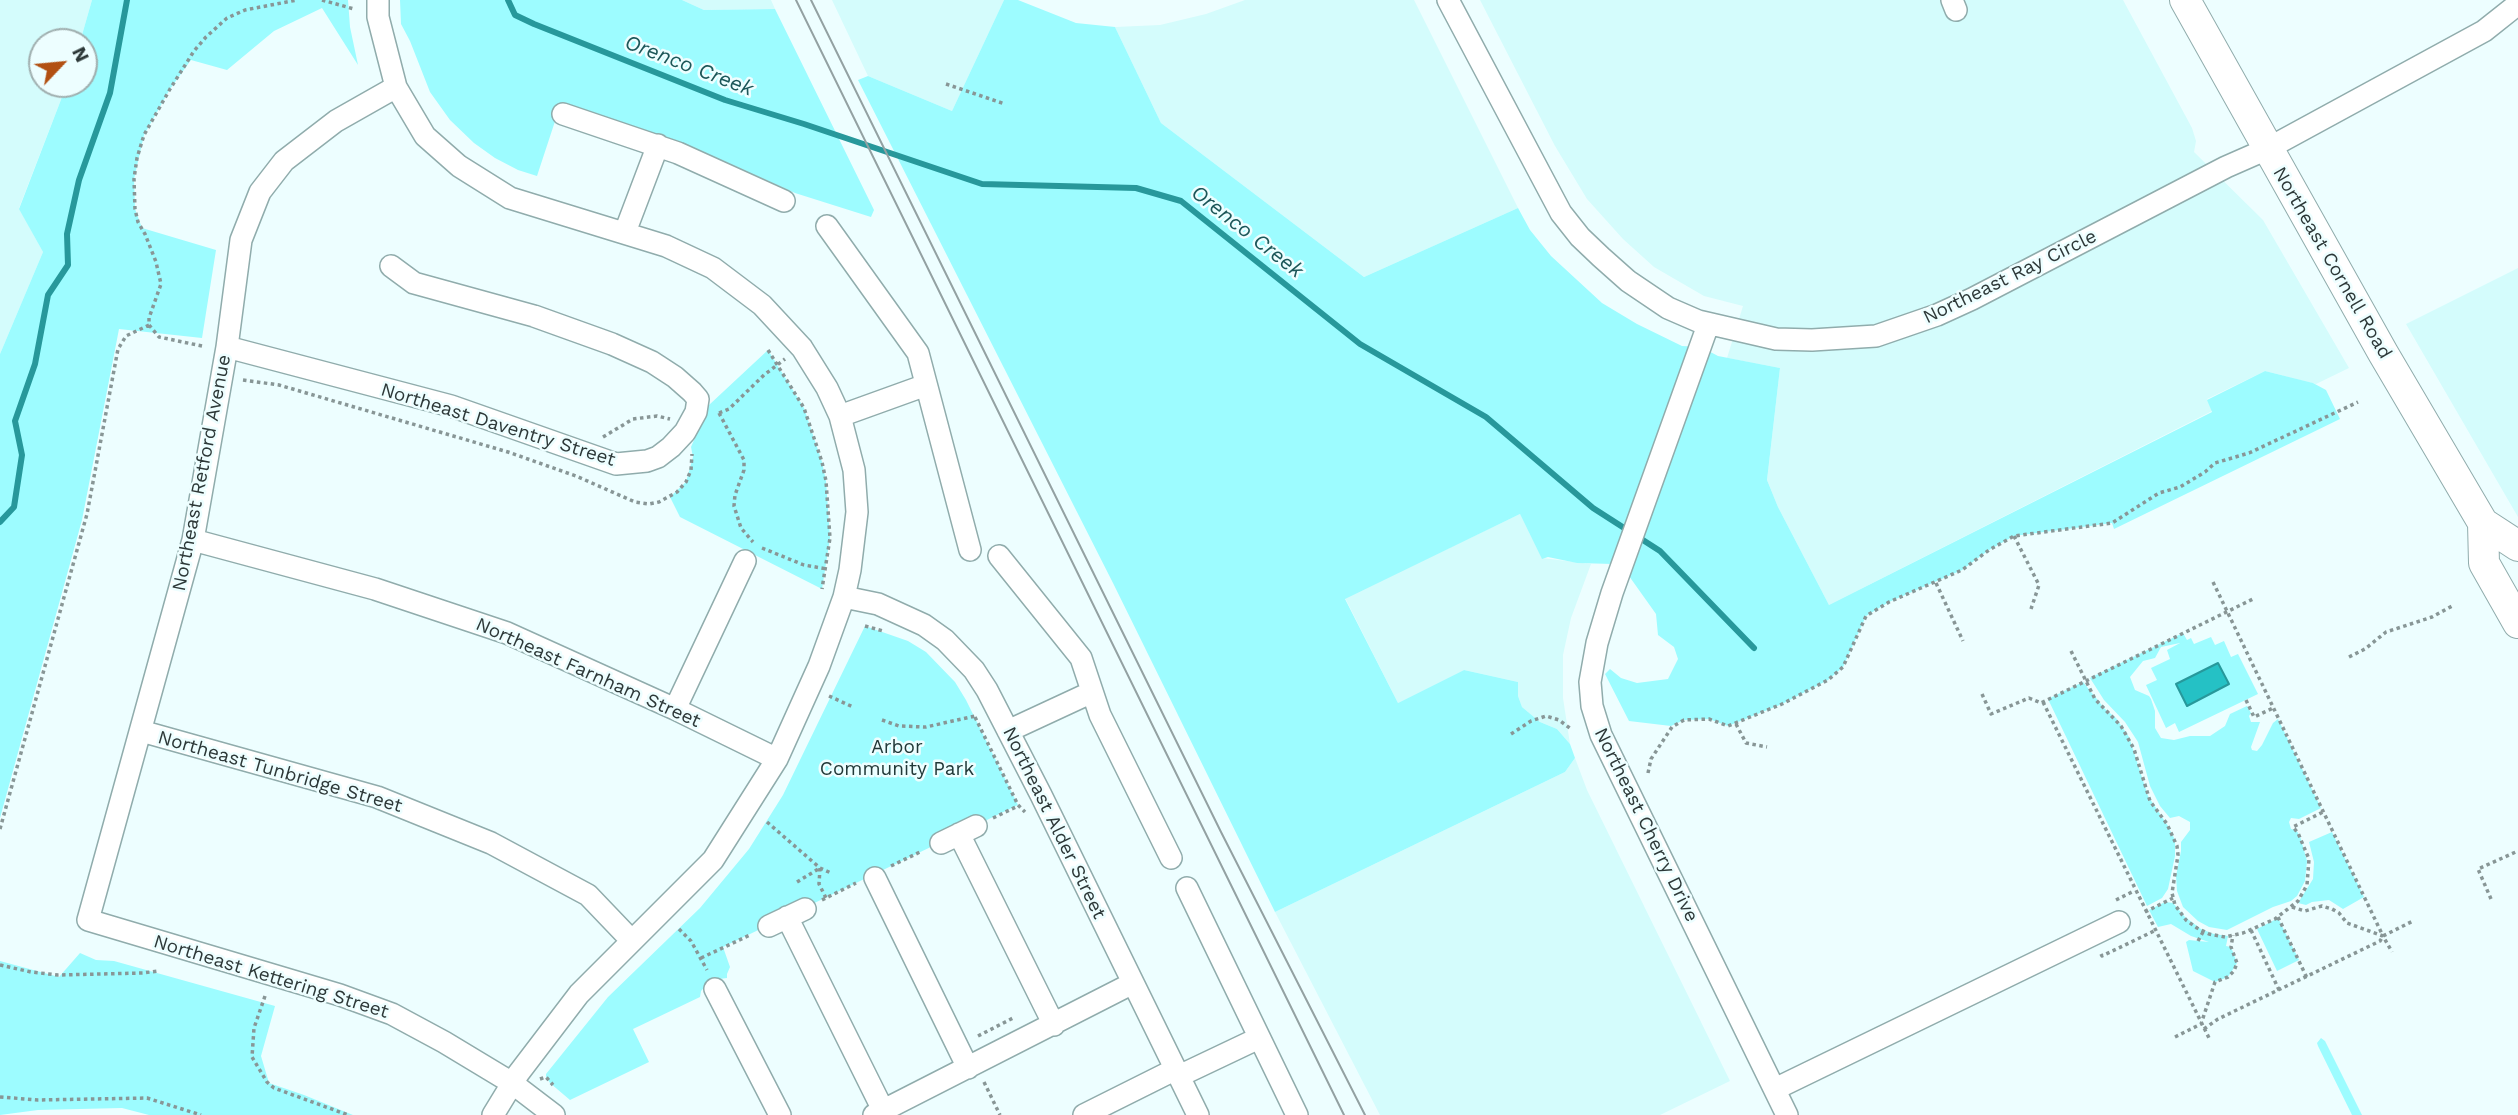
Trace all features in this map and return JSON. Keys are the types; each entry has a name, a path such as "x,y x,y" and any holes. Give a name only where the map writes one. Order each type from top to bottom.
{"highway":[{"name":"Northeast Cornell Road","path":"2185,0 2267,149 2483,523 2518,546"},
{"name":"Northeast Cornell Road","path":"2483,523 2484,563 2518,623"}],"street":[{"path":"378,0 378,17 396,87 425,136 459,166 510,198 666,246 713,268 762,304 802,348 827,388 840,416 854,470 858,512 844,597 819,666 777,759 713,860 579,994 512,1083 492,1115"},
{"name":"Northeast Ray Circle","path":"1448,0 1561,213 1580,237 1628,281 1668,308 1708,324 1776,339 1812,340 1875,336 1902,328 1972,299 2226,167 2267,149 2484,31 2518,4"},
{"name":"Northeast Retford Avenue","path":"88,920 192,540 227,346 241,240 260,192 284,161 336,121 396,87"},
{"path":"563,114 657,145 726,173 784,201"},
{"path":"625,232 657,145"},
{"path":"827,226 918,353 970,550"},
{"name":"Northeast Daventry Street","path":"227,346 451,406 616,464 647,461 671,447 687,429 696,412 698,399 676,377 652,362 612,344 534,316 414,284 391,266"},
{"name":"Northeast Cherry Drive","path":"1708,324 1612,593 1597,642 1590,682 1596,721 1775,1089 1784,1114"},
{"path":"840,416 926,385"},
{"name":"Northeast Farnham Street","path":"192,540 375,589 507,633 675,709 777,759"},
{"path":"999,556 1081,659 1100,715 1171,858"},
{"path":"675,709 745,561"},
{"name":"Northeast Alder Street","path":"844,597 878,604 899,612 945,640 974,670 1008,731 1198,1115"},
{"path":"1008,731 1092,692"},
{"name":"Northeast Tunbridge Street","path":"141,731 377,797 491,843 587,895 632,941"},
{"path":"959,834 1054,1025"},
{"path":"875,878 974,1071"},
{"path":"1187,888 1297,1115"},
{"path":"787,918 878,1113 974,1071 1133,983"},
{"name":"Northeast Kettering Street","path":"88,920 340,995 392,1014 512,1083 554,1115"},
{"path":"1775,1089 2119,922"},
{"path":"715,989 780,1115"},
{"path":"1084,1115 1259,1038"}],"path":[{"path":"202,346 159,337 149,325 161,284 156,262 135,209 134,179 144,135 194,51 227,18 260,6 297,0"},
{"path":"322,0 354,9"},
{"path":"946,84 1005,104"},
{"path":"0,829 87,514 118,349 121,340 126,336 149,325"},
{"path":"768,350 804,408 822,462 830,538 822,589"},
{"path":"713,414 729,410 777,364"},
{"path":"243,380 279,385 508,452 576,476 635,502 659,502 677,492 686,482 691,470 691,447"},
{"path":"1648,773 1651,760 1672,727 1684,720 1709,719 1728,726 1782,704 1828,680 1843,667 1866,617 1889,602 1962,570 2014,536 2112,523 2159,493 2180,486 2205,472 2215,463 2249,453 2358,402"},
{"path":"719,413 744,460 744,470 734,506 741,528 754,544 804,565 850,570"},
{"path":"2014,536 2039,585 2031,610"},
{"path":"2213,582 2392,952"},
{"path":"1936,583 1963,641"},
{"path":"1982,694 1991,715 2029,698 2043,702 2255,598"},
{"path":"2349,657 2365,649 2386,632 2432,617 2455,605"},
{"path":"865,626 886,632"},
{"path":"2071,651 2085,682 2102,708 2129,738 2150,801 2174,836 2178,855 2173,880 2174,898 2186,920 2203,932 2225,937 2251,930 2278,917 2292,906 2307,885 2309,873 2309,859 2293,827 2323,812"},
{"path":"829,696 853,707"},
{"path":"2246,700 2255,717 2273,708"},
{"path":"2043,702 2154,932 2210,1040"},
{"path":"959,834 1018,805 970,708"},
{"path":"882,720 898,726 926,727 975,716"},
{"path":"1511,734 1546,716 1559,720 1571,729"},
{"path":"1736,723 1746,743 1767,747"},
{"path":"767,822 820,868 831,873"},
{"path":"2491,899 2479,869 2518,850"},
{"path":"797,882 820,868"},
{"path":"820,868 819,884 827,898"},
{"path":"2118,899 2135,891"},
{"path":"2145,912 2174,898"},
{"path":"2292,906 2305,911 2322,906 2332,909 2347,923 2383,936"},
{"path":"2278,917 2307,978"},
{"path":"702,958 787,918"},
{"path":"2204,1030 2218,1019 2380,942 2383,936 2413,921"},
{"path":"679,929 702,958 715,989"},
{"path":"2251,930 2279,990"},
{"path":"2138,939 2154,932"},
{"path":"2198,941 2203,932"},
{"path":"2175,1037 2202,1024 2215,982 2228,977 2237,963 2231,947 2233,935"},
{"path":"0,965 58,975 158,971"},
{"path":"265,996 254,1028 252,1057 267,1082 274,1088 348,1115"},
{"path":"974,1071 1000,1115"},
{"path":"0,1097 38,1100 147,1098 201,1115"}],"shaded area":[{"path":"0,0 92,0 84,28 28,28 28,98 62,98 19,208 43,252 0,354"},
{"path":"682,0 771,0 775,9 704,10"},
{"path":"832,0 1004,0 952,111 868,76"},
{"path":"1245,0 1414,0 1518,208 1364,277 1161,123 1115,27 1160,25 1206,14"},
{"path":"1480,0 2123,0 2192,128 2196,141 2194,152 2263,220 2349,368 2316,384 2265,371 2207,399 2212,411 1829,605 1778,507 1767,480 1780,368 1727,358 1743,306 1704,296 1654,267 1623,239 1587,199 1555,146"},
{"path":"2518,268 2518,517 2406,324"},
{"path":"1520,514 1542,558 1591,564 1571,618 1563,655 1563,698 1570,744 1557,729 1540,722 1522,707 1518,696 1518,682 1464,670 1398,703 1345,598"},
{"path":"2218,663 2229,684 2187,706 2176,684"},
{"path":"1575,758 1587,790 1730,1081 1660,1115 1380,1115 1275,912 1565,772"}],"green space":[{"path":"92,0 348,0 350,27 358,65 322,8 274,31 227,70 191,60 170,89 144,135 134,179 135,209 142,228 216,250 202,338 119,329 82,520 0,818 0,354 43,252 19,209 62,98 98,98 98,28 84,28"},
{"path":"400,0 682,0 704,10 775,9 874,210 871,217 795,193 681,142 561,103 537,176 518,170 474,143 450,120 430,92 401,24"},
{"path":"1004,0 1018,0 1076,23 1115,27 1161,123 1364,277 1518,208 1530,230 1551,256 1602,303 1682,346 1701,347 1718,356 1780,368 1767,480 1778,507 1829,605 2212,412 2207,400 2265,371 2313,383 2326,390 2340,419 2114,529 2112,523 2014,536 1962,570 1889,602 1866,616 1843,667 1828,680 1782,704 1728,726 1709,719 1684,720 1671,726 1629,721 1605,674 1610,669 1621,678 1637,683 1668,679 1678,659 1674,647 1658,635 1656,614 1629,576 1613,564 1577,563 1548,557 1542,559 1520,514 1345,599 1398,703 1464,670 1518,682 1518,696 1522,707 1540,722 1557,729 1570,744 1575,758 1565,772 1275,912 1113,583 858,80 868,76 952,111"},
{"path":"768,350 804,408 822,462 830,538 822,589 680,517 670,497 686,482 693,457 691,447 709,405"},
{"name":"Arbor Community Park","path":"865,626 908,641 926,652 955,682 1018,805 723,947 730,967 727,978 711,980 701,991 700,997 633,1029 649,1062 570,1100 550,1083 546,1074 608,997 700,908 749,849 783,795"},
{"path":"2183,633 2187,640 2191,638 2194,644 2211,637 2215,645 2224,641 2231,657 2238,654 2258,694 2179,732 2175,723 2166,728 2146,685 2157,680 2151,668 2170,659 2167,650 2180,643 2161,647 2155,658 2143,661 2130,677 2135,690 2151,699 2155,711 2155,728 2161,738 2174,740 2190,736 2210,736 2225,726 2230,714 2247,706 2251,713 2251,722 2260,722 2251,747 2257,751 2278,719 2321,808 2299,819 2291,818 2289,822 2291,829 2296,830 2300,836 2307,861 2305,881 2297,896 2227,930 2209,927 2183,907 2177,891 2176,876 2181,842 2190,830 2190,822 2179,816 2170,818 2160,806 2150,786 2138,742 2090,678"},
{"path":"2083,682 2116,718 2129,737 2148,796 2175,840 2175,856 2168,889 2162,898 2147,906 2048,699"},
{"path":"2332,832 2364,897 2343,909 2329,900 2306,905 2298,903 2313,879 2314,862 2309,842"},
{"path":"2165,902 2173,903 2201,929 2228,936 2226,946 2231,947 2237,963 2228,977 2215,982 2193,971 2186,942 2209,942 2191,936 2171,924 2158,927 2149,910"},
{"path":"2278,918 2299,960 2277,971 2257,929"},
{"path":"80,953 96,960 114,961 275,1006 261,1056 269,1083 353,1115 149,1115 122,1108 38,1110 0,1115 0,961 59,977"},
{"path":"2321,1038 2325,1041 2362,1115 2352,1115 2318,1046"}],"waterway":[{"name":"Orenco Creek","path":"0,522 14,507 22,455 15,421 35,364 48,295 68,265 67,234 79,180 110,93 127,0"},
{"name":"Orenco Creek","path":"508,0 515,15 534,24 725,100 982,184 1136,188 1181,201 1360,344 1486,417 1593,508 1660,551 1754,648"}],"tram line":[{"path":"796,0 1344,1115"},
{"path":"811,0 1221,832 1365,1115"}]}
